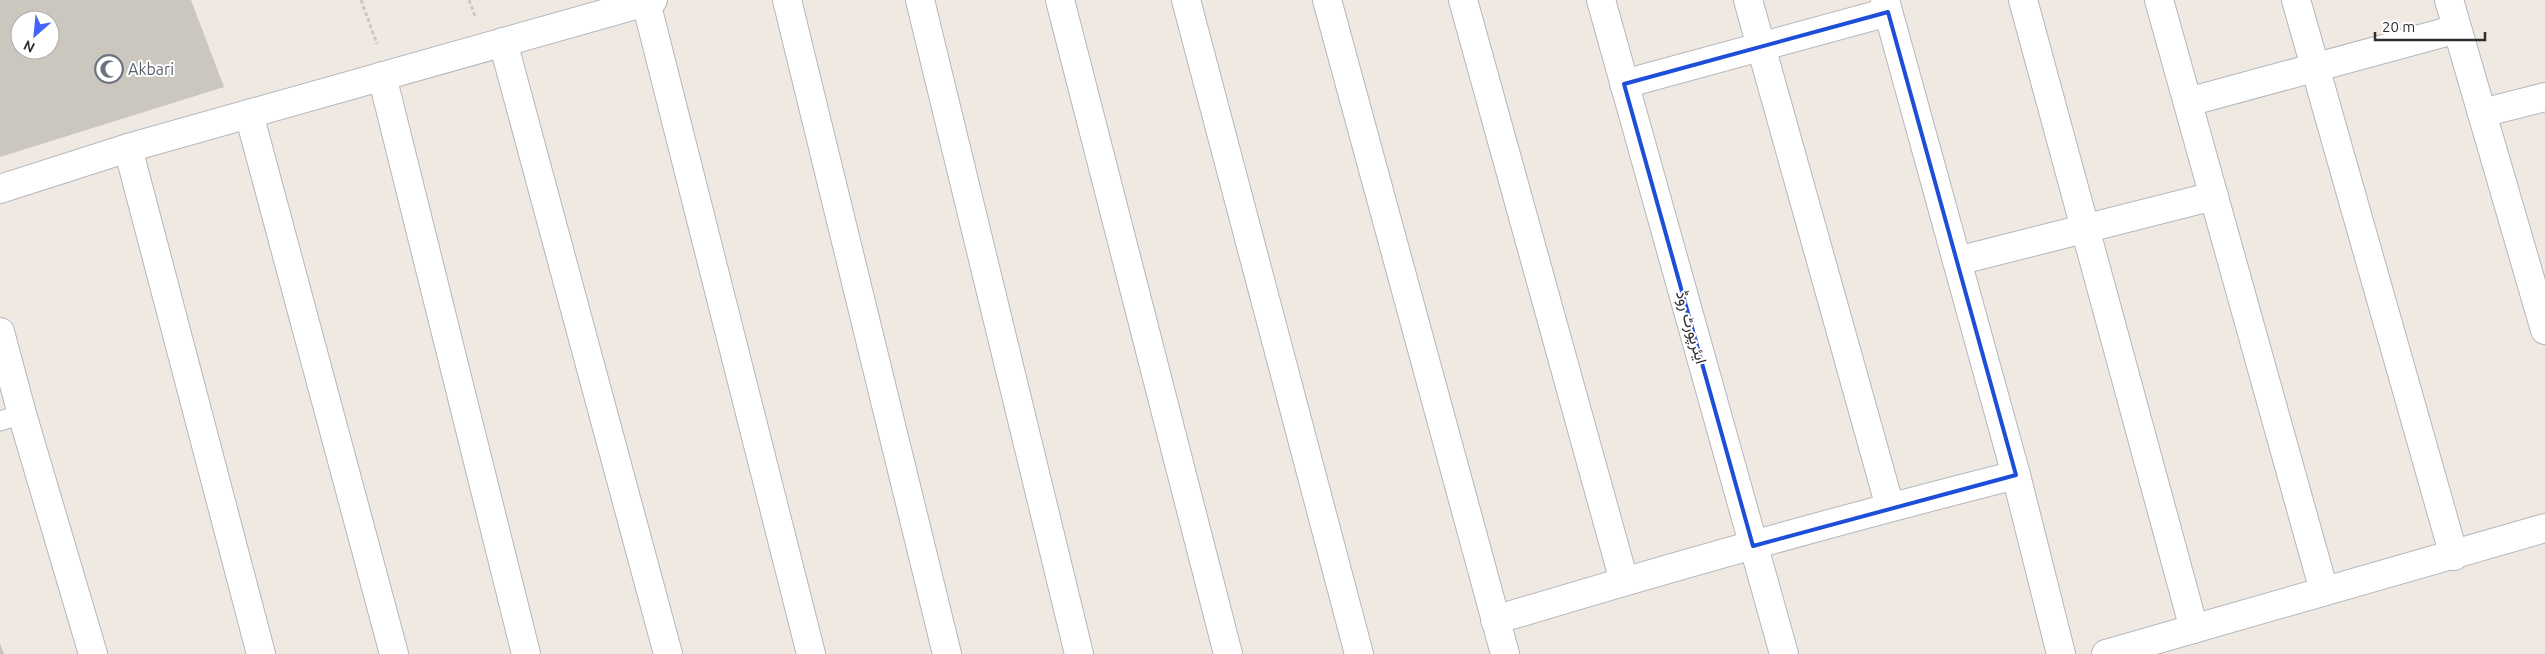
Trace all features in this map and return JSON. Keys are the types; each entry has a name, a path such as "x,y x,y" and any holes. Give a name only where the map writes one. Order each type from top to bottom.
{"street":[{"path":"787,0 947,654"},
{"path":"920,0 1079,654"},
{"path":"1060,0 1228,654"},
{"path":"1186,0 1359,654"},
{"path":"1326,0 1505,654"},
{"path":"1463,0 1624,581"},
{"name":"ایئرپورٹ روڈ","path":"1601,0 1784,654"},
{"path":"1748,0 1890,507"},
{"path":"2024,0 2194,629"},
{"path":"2159,0 2324,591"},
{"path":"2296,0 2454,556"},
{"path":"2449,0 2545,330"},
{"path":"0,189 128,148 503,42 569,11 649,1 811,654"},
{"path":"1624,84 1761,47 1887,6 2016,475 2061,654"},
{"path":"2188,102 2457,29"},
{"path":"503,42 668,654"},
{"path":"382,76 526,654"},
{"path":"2482,113 2545,97"},
{"path":"249,114 394,654"},
{"path":"128,148 262,654"},
{"path":"1957,261 2214,196"},
{"path":"0,332 11,418 93,654"},
{"path":"1495,620 1624,581 1890,507 2016,475"},
{"path":"2106,654 2324,591 2454,556 2545,528"}],"path":[{"path":"361,0 376,36 382,76"}],"highlighted area":[{"path":"1888,12 2016,475 1753,546 1624,84"}],"building":[{"name":"Akbari","path":"0,0 191,0 224,87 0,157"},
{"path":"0,643 4,654 0,654"}],"place":[{"name":"Akbari","path":"109,69"}]}
